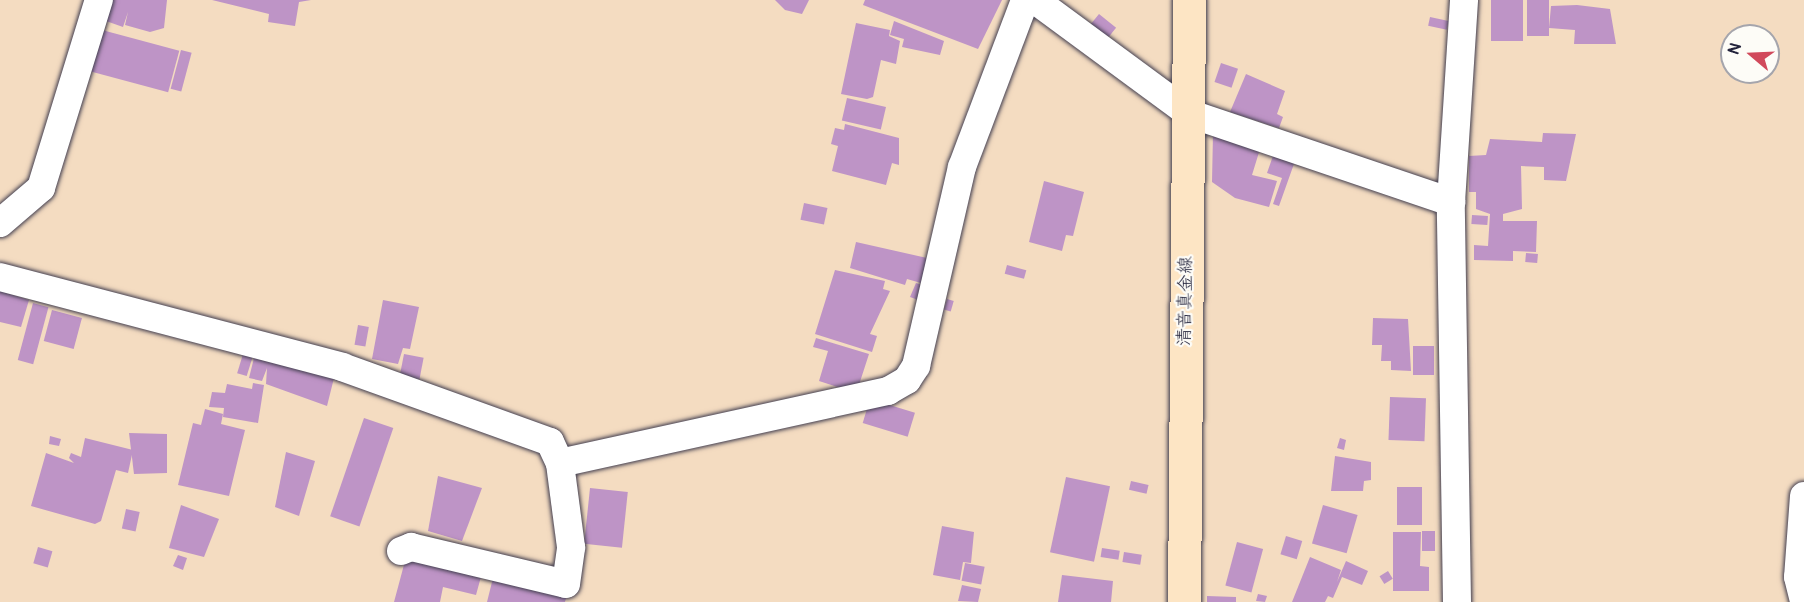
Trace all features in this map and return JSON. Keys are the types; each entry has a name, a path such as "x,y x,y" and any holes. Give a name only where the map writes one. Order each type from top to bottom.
{"main road":[{"name":"清音真金線","path":"1184,602 1189,0"}],"street":[{"path":"0,223 41,188 99,0"},
{"path":"560,463 867,396 907,380 921,350 968,147 1025,0"},
{"path":"1035,0 1188,113 1451,202"},
{"path":"1457,602 1451,202 1464,0"},
{"path":"0,277 342,367 550,442 560,463 570,519 566,584 411,547 401,551"},
{"path":"1804,496 1798,577 1804,601"}],"building":[{"path":"112,0 167,0 164,28 150,32 125,25 128,12 123,27 106,21"},
{"path":"212,0 311,0 299,2 295,26 268,22 269,14"},
{"path":"775,0 809,0 802,14 785,10"},
{"path":"865,0 1002,0 978,49 863,5"},
{"path":"1491,0 1523,0 1523,41 1491,41"},
{"path":"1527,0 1549,0 1549,36 1527,36"},
{"path":"1577,5 1610,9 1616,44 1574,44 1575,30 1549,28 1551,6"},
{"path":"1099,14 1116,28 1105,42 1088,28"},
{"path":"1430,17 1449,21 1447,30 1428,26"},
{"path":"894,21 944,41 940,55 902,47 904,39 890,35"},
{"path":"856,23 890,30 889,36 900,41 896,64 881,60 873,97 867,99 841,94"},
{"path":"102,30 179,51 168,92 91,72"},
{"path":"181,50 192,53 181,91 171,89"},
{"path":"1221,63 1238,69 1232,88 1214,82"},
{"path":"1246,74 1285,91 1277,114 1283,117 1279,128 1230,112"},
{"path":"847,98 886,107 881,129 842,120"},
{"path":"845,124 899,138 899,165 892,163 886,185 832,171 838,146 831,144 835,128 844,130"},
{"path":"1213,133 1260,149 1252,175 1277,181 1269,207 1235,198 1212,182"},
{"path":"1543,133 1576,134 1566,181 1544,180 1544,167 1521,166 1522,209 1503,214 1503,221 1537,221 1536,252 1513,251 1513,261 1474,260 1474,245 1488,246 1490,214 1476,209 1476,192 1469,192 1469,156 1486,155 1490,139 1542,142"},
{"path":"1274,153 1295,161 1279,206 1273,204 1282,178 1267,173"},
{"path":"1044,181 1084,192 1073,236 1066,235 1062,251 1029,242"},
{"path":"804,203 827,208 824,225 800,220"},
{"path":"1472,215 1488,216 1487,225 1471,224"},
{"path":"856,242 927,258 921,283 907,279 905,285 850,268"},
{"path":"1526,253 1538,254 1537,263 1525,262"},
{"path":"1007,265 1026,270 1024,279 1005,274"},
{"path":"835,270 885,281 883,289 890,291 870,334 877,336 872,352 815,334"},
{"path":"916,283 925,286 921,301 910,297"},
{"path":"0,291 29,300 21,327 0,322"},
{"path":"947,299 954,301 951,312 944,310"},
{"path":"383,300 419,307 410,349 403,348 398,364 372,359"},
{"path":"33,303 48,307 33,364 18,360"},
{"path":"52,310 82,318 74,349 44,341"},
{"path":"1373,318 1408,319 1411,371 1391,370 1391,361 1381,361 1382,345 1372,345"},
{"path":"358,325 369,327 365,347 355,345"},
{"path":"816,338 869,354 858,388 850,391 819,381 828,351 813,347"},
{"path":"1413,346 1434,346 1434,375 1413,375"},
{"path":"243,354 253,357 247,376 237,373"},
{"path":"404,354 424,358 419,379 400,376"},
{"path":"254,358 334,378 327,406 266,384 267,368 262,381 249,378"},
{"path":"253,383 264,385 258,423 223,417 224,408 209,407 212,392 225,393 227,384 252,389"},
{"path":"1390,397 1426,398 1424,441 1388,440"},
{"path":"870,399 915,413 908,437 863,423"},
{"path":"205,409 223,414 221,424 245,430 229,496 178,485 193,423 201,425"},
{"path":"364,418 393,428 359,526 330,516"},
{"path":"129,433 167,434 167,473 134,474"},
{"path":"50,436 61,439 59,446 49,444"},
{"path":"85,438 133,450 128,473 116,470 101,521 95,524 31,506 46,453 74,463 69,458 71,453 81,457"},
{"path":"1340,438 1346,440 1344,450 1337,448"},
{"path":"286,452 315,461 299,516 275,507"},
{"path":"1335,456 1371,462 1371,480 1364,481 1363,491 1331,491"},
{"path":"438,476 482,488 462,541 428,531"},
{"path":"1066,477 1110,486 1094,562 1050,552"},
{"path":"1131,481 1149,485 1147,494 1129,490"},
{"path":"1397,487 1422,487 1422,525 1397,525"},
{"path":"590,488 628,492 622,548 584,544"},
{"path":"181,505 219,519 204,557 169,548"},
{"path":"1323,505 1358,515 1347,553 1312,543"},
{"path":"126,509 140,512 136,531 122,529"},
{"path":"942,526 974,532 971,563 963,562 960,580 933,575"},
{"path":"1422,531 1435,531 1435,551 1422,551"},
{"path":"1393,532 1421,532 1420,566 1429,567 1429,591 1393,591"},
{"path":"1286,536 1302,541 1297,559 1280,554"},
{"path":"1237,542 1263,549 1251,592 1225,585"},
{"path":"38,547 52,551 48,567 33,563"},
{"path":"1102,548 1120,551 1118,560 1101,557"},
{"path":"1124,552 1142,555 1140,565 1122,562"},
{"path":"178,555 187,558 183,570 173,566"},
{"path":"414,556 482,573 476,595 443,587 440,602 394,602 405,561"},
{"path":"1310,557 1341,570 1337,582 1346,561 1368,571 1362,585 1342,577 1333,598 1328,596 1325,602 1292,602"},
{"path":"965,563 985,567 981,584 962,581"},
{"path":"1388,571 1393,579 1384,584 1380,576"},
{"path":"494,574 567,594 565,602 487,602"},
{"path":"1062,575 1113,581 1111,602 1058,602"},
{"path":"962,585 981,589 978,602 958,601"},
{"path":"1258,594 1267,596 1265,602 1256,601"},
{"path":"1207,596 1236,597 1236,602 1207,602"}]}
